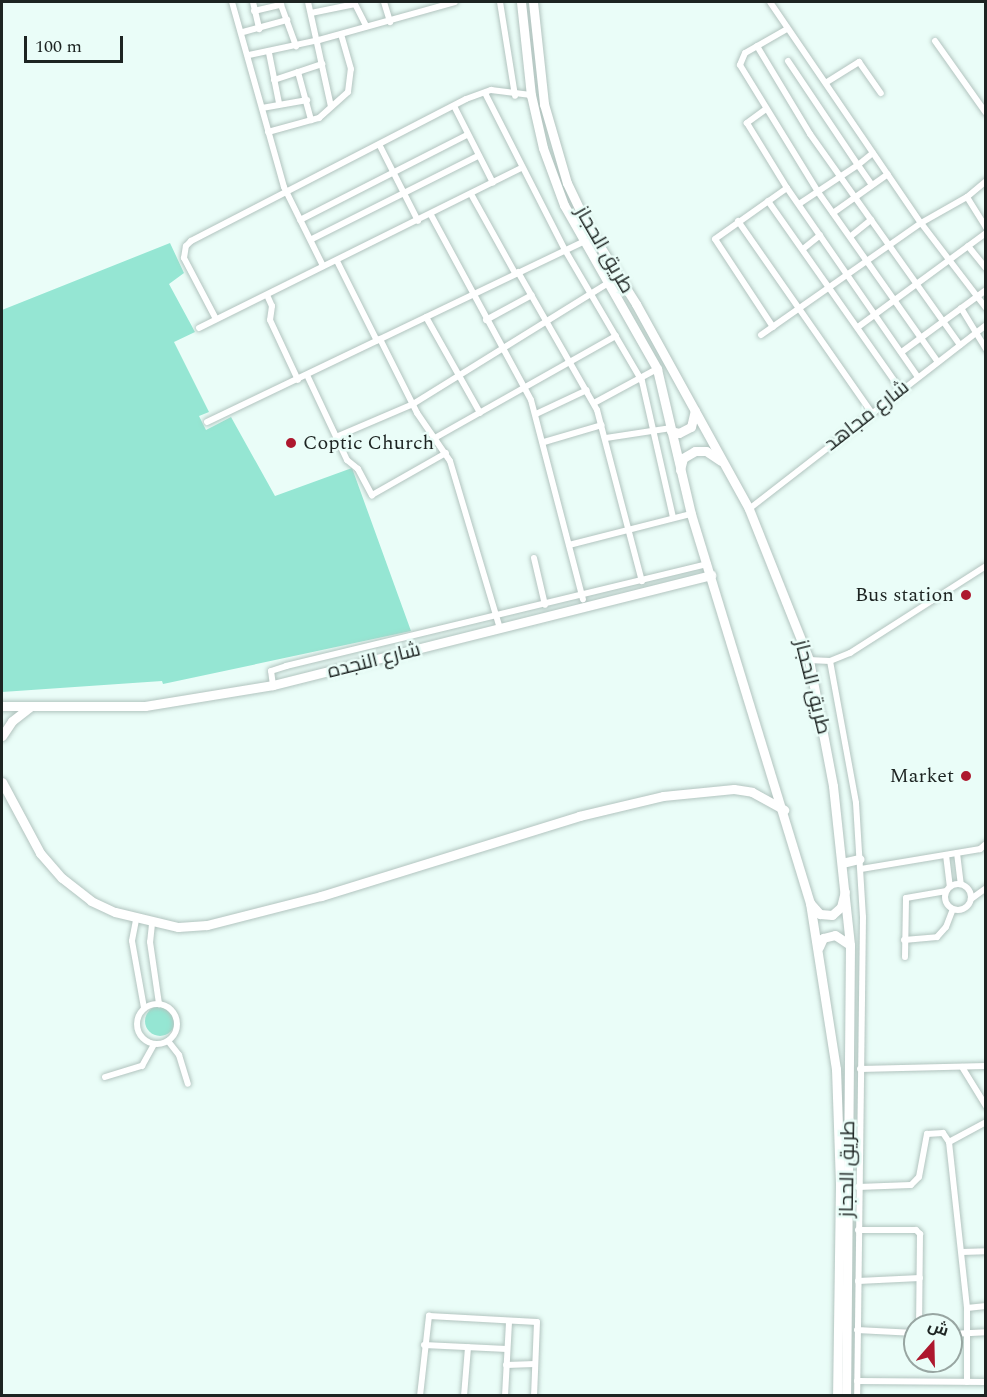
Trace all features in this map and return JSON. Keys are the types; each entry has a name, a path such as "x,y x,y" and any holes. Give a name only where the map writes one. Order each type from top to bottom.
{"main road":[{"name":"طريق الحجاز","path":"521,2 531,95 556,185 608,284 657,369 691,514 784,810 810,903 819,947 836,1069 840,1185 837,1395"},
{"name":"طريق الحجاز","path":"533,2 544,104 567,183 589,229 694,409 749,509 809,660 833,786 846,886 850,945 846,1395"},
{"path":"671,429 679,433 691,427 694,409"},
{"path":"680,471 683,458 695,451 711,453 725,464"},
{"name":"شارع النجده","path":"2,706 145,706 273,686 711,575"},
{"path":"2,736 12,721 31,706"},
{"path":"2,782 40,853 62,878 92,901 136,920 152,924 207,925 247,915 579,816 663,796 734,789 752,792 784,810"},
{"path":"842,863 861,864"},
{"path":"810,903 820,914 832,915 841,907 846,886"},
{"path":"819,947 823,938 835,935 850,945"}],"street":[{"path":"232,2 243,32 285,192 312,239 323,266"},
{"path":"253,2 259,29"},
{"path":"308,2 319,40 331,107"},
{"path":"384,2 390,22"},
{"path":"249,55 341,35 454,2"},
{"path":"500,2 515,96"},
{"path":"770,2 827,82 921,223 986,308"},
{"path":"311,13 355,4 366,26"},
{"path":"254,11 281,5 296,46"},
{"path":"243,32 287,20"},
{"path":"787,28 741,57 740,65 818,192 924,337 938,362"},
{"path":"268,132 311,120 348,92 352,81 341,35"},
{"path":"935,41 986,113"},
{"path":"757,46 840,178 920,283 960,345"},
{"path":"269,52 279,104"},
{"path":"788,61 872,185"},
{"path":"827,82 859,62 881,93"},
{"path":"274,80 322,64"},
{"path":"298,72 311,120"},
{"path":"216,320 184,258 186,246 285,192 380,146 454,106 485,93 498,91 515,96 531,95"},
{"path":"485,93 565,250 640,378 673,518"},
{"path":"262,108 307,100"},
{"path":"454,106 493,183"},
{"path":"766,109 747,123 787,188 903,351 918,377"},
{"path":"300,220 467,135"},
{"path":"380,146 418,221"},
{"path":"799,204 840,178 873,153"},
{"path":"312,239 478,156"},
{"path":"199,328 522,168"},
{"path":"834,213 888,174"},
{"path":"761,335 831,289 921,223 968,197 984,184"},
{"path":"773,327 716,242 716,236 787,188"},
{"path":"471,194 594,403 606,438 642,581"},
{"path":"968,197 986,228"},
{"path":"768,201 901,390"},
{"path":"430,215 471,295 525,387 536,414 586,608"},
{"path":"738,220 872,412"},
{"path":"851,236 871,220"},
{"path":"858,327 986,233"},
{"path":"803,249 820,235"},
{"path":"207,422 585,241"},
{"path":"968,246 985,265"},
{"path":"338,261 413,404 433,439 446,453 500,630"},
{"path":"336,437 413,404 458,373 608,284"},
{"path":"903,351 986,290"},
{"path":"267,294 272,306 270,320 298,380"},
{"path":"486,320 532,295"},
{"path":"961,308 986,349"},
{"path":"426,316 480,413"},
{"name":"شارع مجاهد","path":"749,509 986,325"},
{"path":"433,439 616,336"},
{"path":"594,403 657,369"},
{"path":"307,375 348,462 358,469 373,496 446,453"},
{"path":"536,414 587,390"},
{"path":"544,442 602,425"},
{"path":"606,438 671,429"},
{"path":"569,544 691,514"},
{"path":"534,558 545,605"},
{"path":"273,686 271,671 708,564"},
{"path":"809,660 830,661 867,643 986,566"},
{"path":"830,661 855,803 861,864 856,1395"},
{"path":"861,864 946,855 986,844"},
{"path":"957,853 961,884"},
{"path":"946,855 948,889 946,902 953,909 966,908 972,899 986,888"},
{"path":"905,957 906,898 961,884"},
{"path":"961,884 969,889 972,899"},
{"path":"904,940 937,936 946,927 953,909"},
{"path":"136,920 132,941 144,1008"},
{"path":"152,924 150,942 159,1004 176,1016 176,1030 168,1041 154,1044 138,1033 137,1019 144,1008 159,1004"},
{"path":"849,1033 861,1032"},
{"path":"168,1041 179,1055 188,1084"},
{"path":"105,1077 142,1066 154,1044"},
{"path":"860,1069 986,1066"},
{"path":"962,1067 986,1106"},
{"path":"949,1142 986,1122"},
{"path":"858,1187 911,1185 919,1177 925,1137 943,1133 949,1142 967,1308 967,1382"},
{"path":"858,1230 919,1233 919,1313"},
{"path":"962,1252 986,1251"},
{"path":"858,1281 920,1278"},
{"path":"967,1308 986,1306"},
{"path":"420,1395 429,1316 537,1323 534,1395"},
{"path":"505,1395 509,1321"},
{"path":"857,1330 903,1332"},
{"path":"963,1333 986,1332"},
{"path":"424,1345 507,1349"},
{"path":"464,1395 468,1347"},
{"path":"506,1365 535,1364"},
{"path":"856,1381 986,1382"}],"green space":[{"path":"170,243 184,273 169,284 195,332 174,342 209,412 199,416 206,430 231,417 275,496 352,468 411,631 163,684 162,681 2,692 2,310"},
{"path":"160,1006 171,1010 175,1021 171,1032 160,1036 149,1032 145,1021 149,1010"}],"place":[{"name":"Coptic Church","path":"291,443"},
{"name":"Bus station","path":"966,595"},
{"name":"Market","path":"966,776"}]}
